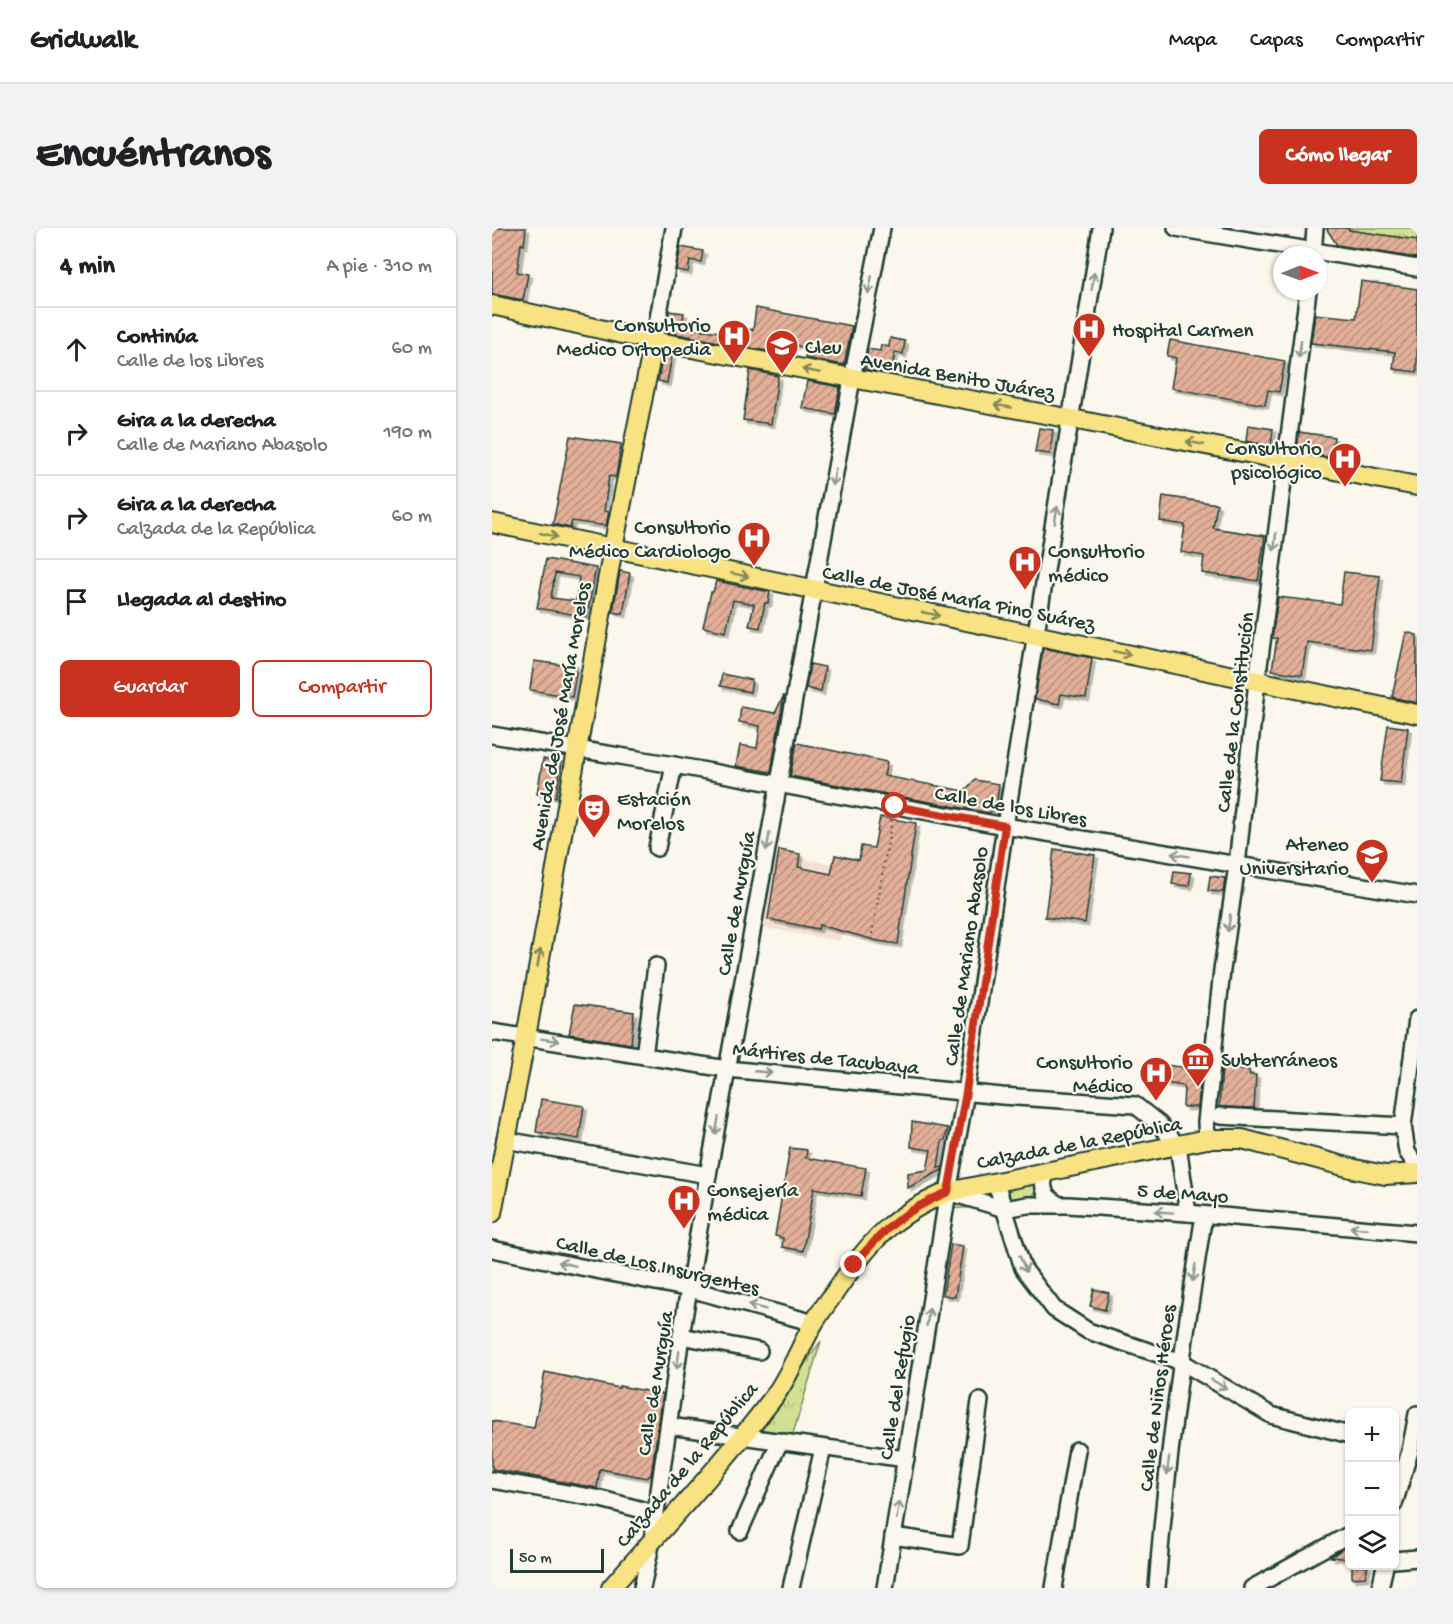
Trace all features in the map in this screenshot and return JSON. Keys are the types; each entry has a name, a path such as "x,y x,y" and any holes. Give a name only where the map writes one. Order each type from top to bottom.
{"main road":[{"name":"Avenida Benito Juárez","path":"492,305 654,341 1072,418 1417,486"},
{"name":"Avenida de José María Morelos","path":"492,1213 526,1037 575,750 654,341"},
{"name":"Calle de José María Pino Suárez","path":"492,523 1417,714"},
{"name":"Calzada de la República","path":"611,1588 744,1436 778,1391 814,1323 873,1241 916,1206 948,1192 1207,1139 1242,1139 1386,1175 1417,1173"}],"street":[{"name":"Avenida de José María Morelos","path":"654,341 674,228"},
{"name":"Calle de Murguía","path":"642,1588 652,1540 654,1513 681,1336 708,1175 852,379 882,228"},
{"name":"Calle de Mariano Abasolo","path":"948,1192 966,1092 1005,826 1101,228"},
{"path":"1176,228 1275,246"},
{"path":"1314,246 1316,228"},
{"path":"1327,255 1417,268"},
{"name":"Calle de la Constitución","path":"1207,1139 1207,1115 1222,970 1238,865 1257,681 1307,300"},
{"name":"Calle de los Libres","path":"492,735 674,765 1005,826 1417,895"},
{"path":"657,848 674,765"},
{"path":"644,1056 656,966"},
{"path":"1417,1019 1403,1126 1407,1152 1417,1166"},
{"name":"Mártires de Tacubaya","path":"492,1032 727,1069 966,1092 1135,1105 1159,1124 1178,1146"},
{"path":"1220,1116 1403,1126"},
{"path":"506,1140 708,1175"},
{"path":"1178,1146 1188,1213"},
{"path":"1046,1173 1042,1183 1044,1192 1059,1205"},
{"path":"996,1183 1023,1268 1054,1309 1088,1330 1182,1362 1271,1414 1345,1434"},
{"name":"5 de Mayo","path":"948,1192 1005,1209 1027,1205 1059,1205 1188,1213 1417,1233"},
{"name":"Calle del Refugio","path":"885,1588 948,1192"},
{"name":"Calle de Niños Héroes","path":"1157,1588 1163,1505 1204,1215"},
{"name":"Calle de Los Insurgentes","path":"492,1249 690,1289 814,1323"},
{"path":"681,1336 759,1351"},
{"path":"893,1536 960,1546 980,1401"},
{"path":"1399,1490 1417,1414"},
{"path":"669,1426 906,1459"},
{"path":"740,1531 780,1441"},
{"path":"791,1588 823,1448"},
{"path":"1399,1448 1410,1451"},
{"path":"1054,1588 1077,1450"},
{"path":"492,1480 601,1499 654,1513"},
{"path":"1252,1588 1345,1537"},
{"path":"1399,1560 1417,1558"},
{"path":"1380,1588 1383,1570"}],"path":[{"path":"872,934 895,806"}],"shaded area":[{"path":"772,854 852,867 840,941 760,927"}],"green space":[{"path":"1347,228 1417,228 1417,240 1349,230"},
{"path":"1037,1185 1031,1203 950,1209 949,1192"},
{"path":"821,1341 792,1437 756,1433"}],"building":[{"path":"492,228 526,228 517,272 528,274 523,300 492,294"},
{"path":"1326,228 1347,228 1417,240 1417,258 1337,245"},
{"path":"681,247 703,251 701,262 690,260 688,272 676,270"},
{"path":"1361,281 1417,289 1417,372 1393,369 1395,352 1311,343 1315,314 1356,318"},
{"path":"756,308 852,326 844,365 805,358 807,348 785,343 783,354 666,332 669,311 684,313 682,327 728,333 730,325 753,330"},
{"path":"890,338 905,341 903,354 895,352 891,374 865,369 868,349 880,351 881,345 889,347"},
{"path":"1170,340 1285,361 1279,392 1268,390 1265,405 1171,388 1176,358 1167,356"},
{"path":"663,354 672,356 667,383 658,381"},
{"path":"750,370 778,376 771,424 743,420"},
{"path":"807,381 840,387 835,414 802,408"},
{"path":"1248,425 1273,429 1271,446 1246,441"},
{"path":"1039,428 1053,430 1050,454 1035,452"},
{"path":"1299,432 1334,437 1331,458 1297,451"},
{"path":"570,436 621,444 616,477 609,476 604,511 609,512 606,526 572,521 570,528 553,524"},
{"path":"1163,496 1217,504 1213,528 1265,536 1258,581 1202,573 1204,556 1181,552 1185,525 1160,521"},
{"path":"546,559 596,568 587,617 537,608","holes":["555,573 579,577 576,601 551,598"]},
{"path":"620,571 630,573 623,614 613,612"},
{"path":"1344,572 1380,576 1371,650 1307,642 1302,675 1272,670 1277,638 1272,638 1278,597 1340,604"},
{"path":"716,581 770,592 768,603 765,603 760,628 749,626 754,604 733,600 726,632 703,627 711,592 713,592"},
{"path":"1406,632 1417,635 1417,703 1392,697"},
{"path":"1043,648 1092,658 1086,698 1061,694 1059,704 1035,699"},
{"path":"534,661 577,667 572,697 530,690"},
{"path":"810,664 825,667 821,692 806,688"},
{"path":"722,674 752,680 750,692 720,686"},
{"path":"784,695 771,772 736,766 740,745 757,748 760,726 739,722 741,707 775,713"},
{"path":"1388,725 1408,728 1401,783 1380,781"},
{"path":"797,743 887,762 884,776 964,791 975,780 999,784 996,808 989,813 790,776"},
{"path":"543,759 562,762 556,797 537,794"},
{"path":"880,817 916,823 898,944 819,925 818,929 768,919 779,850 800,854 798,867 831,874 835,855 859,860 861,846 874,848"},
{"path":"1054,849 1095,855 1085,923 1045,917"},
{"path":"1174,871 1191,873 1189,886 1172,884"},
{"path":"1210,876 1225,878 1223,892 1208,891"},
{"path":"575,1004 634,1012 631,1044 569,1034"},
{"path":"1190,1055 1203,1056 1198,1107 1183,1107 1184,1086 1153,1081 1157,1064 1189,1068"},
{"path":"1222,1069 1249,1070 1250,1075 1256,1075 1254,1108 1219,1107"},
{"path":"541,1099 584,1106 579,1139 536,1132"},
{"path":"912,1122 948,1128 945,1140 942,1141 938,1168 943,1167 942,1170 908,1188 908,1173 927,1170 931,1150 911,1147"},
{"path":"790,1148 807,1150 806,1158 866,1168 861,1196 814,1188 803,1251 782,1247 783,1238 775,1236"},
{"path":"951,1244 963,1246 955,1297 943,1295"},
{"path":"1094,1289 1109,1293 1105,1310 1090,1306"},
{"path":"545,1372 619,1388 619,1386 663,1394 651,1475 647,1478 600,1469 597,1488 492,1469 492,1421 534,1428"},
{"path":"1345,1548 1345,1558 1331,1557"},
{"path":"1352,1570 1367,1570 1365,1577 1352,1578"}],"place":[{"name":"Hospital Carmen","path":"1089,358"},
{"name":"Consultorio Medico Ortopedia","path":"734,365"},
{"name":"Cleu","path":"782,375"},
{"name":"Consultorio psicológico","path":"1345,488"},
{"name":"Consultorio Médico Cardiologo","path":"754,567"},
{"name":"Consultorio médico","path":"1025,591"},
{"name":"Estación Morelos","path":"594,839"},
{"name":"Ateneo Universitario","path":"1372,884"},
{"name":"Subterráneos","path":"1198,1088"},
{"name":"Consultorio Médico","path":"1156,1102"},
{"name":"Consejería médica","path":"684,1230"}],"route":[{"path":"854,1265 873,1241 895,1221 916,1206 948,1192 966,1092 1005,826 895,806"}]}
